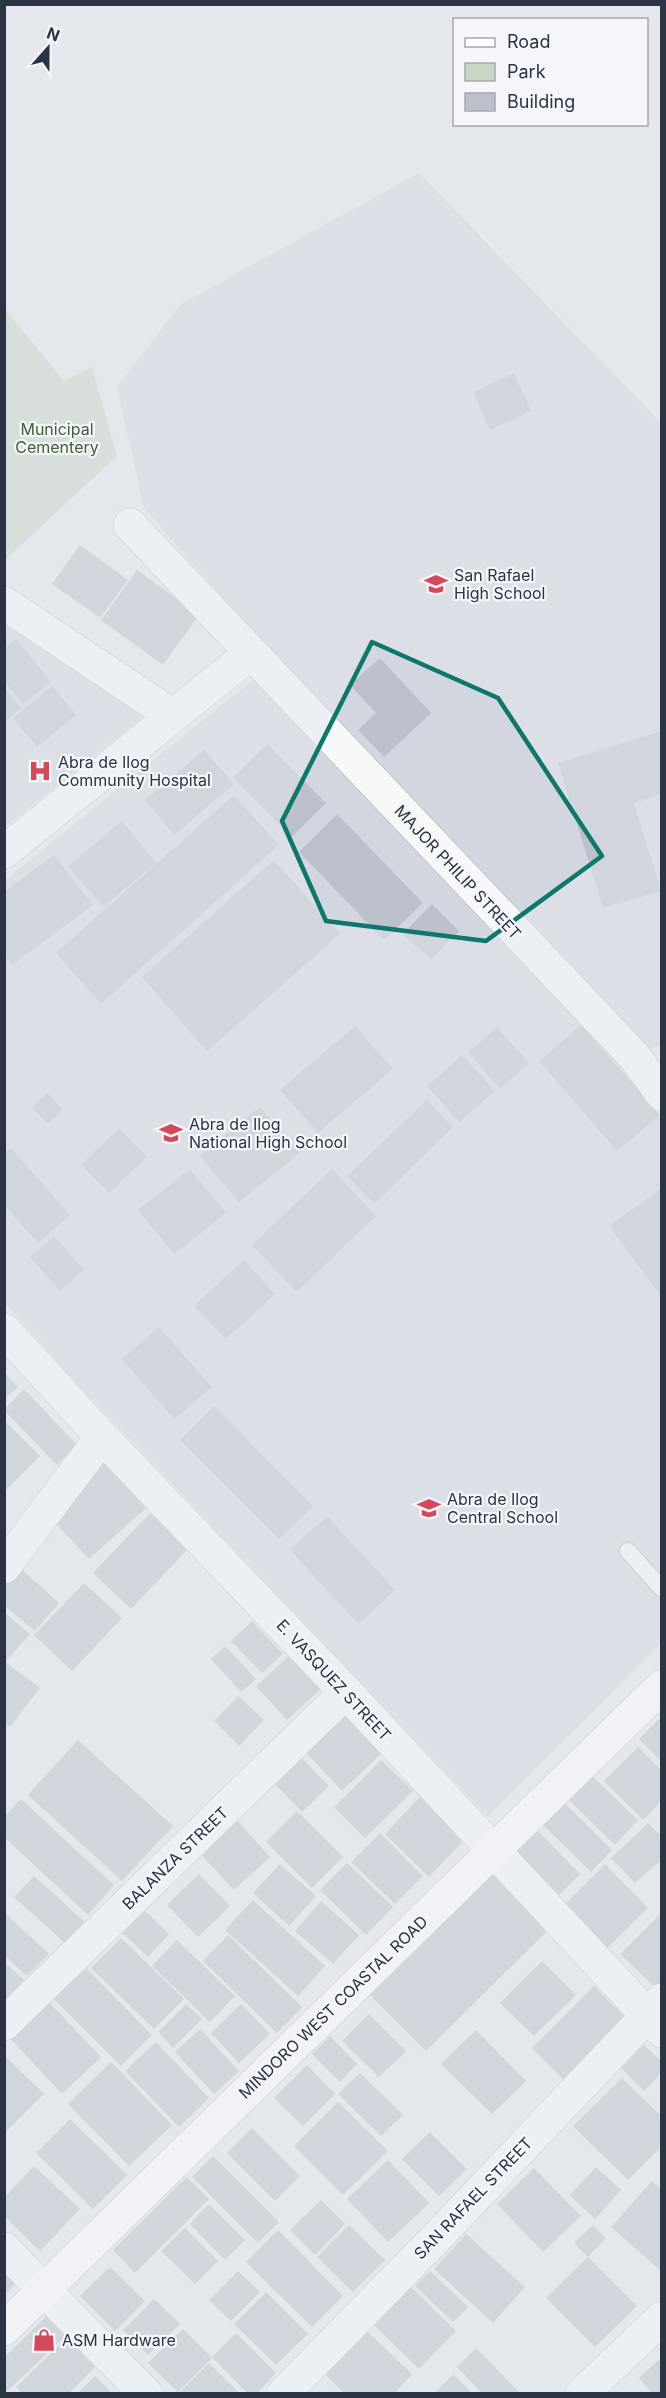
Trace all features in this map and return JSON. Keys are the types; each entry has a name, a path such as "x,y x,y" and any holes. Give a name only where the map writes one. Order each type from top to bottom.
{"main road":[{"name":"MINDORO WEST COASTAL ROAD","path":"4,2329 662,1686"}],"street":[{"name":"MAJOR PHILIP STREET","path":"130,525 633,1055 662,1094"},
{"path":"4,603 173,716"},
{"path":"4,852 251,653"},
{"name":"E. VASQUEZ STREET","path":"4,1330 102,1437 494,1850 657,2016"},
{"path":"4,1567 102,1437"},
{"name":"BALANZA STREET","path":"4,2024 346,1692"},
{"name":"SAN RAFAEL STREET","path":"283,2394 657,2016"},
{"path":"4,2248 146,2394"},
{"path":"582,2394 662,2318"}],"lane":[{"path":"628,1551 662,1589"}],"highlighted area":[{"path":"372,642 498,698 602,856 486,941 326,921 282,821"}],"shaded area":[{"name":"San Rafael High School","path":"419,173 661,423 661,1045 645,1051 277,660 144,508 117,387 181,304"},
{"name":"Abra de Ilog Community Hospital","path":"5,617 147,714 5,827"},
{"path":"255,678 616,1055 661,1118 661,1643 488,1817 68,1374 5,1303 4,881"}],"green space":[{"name":"Municipal Cementery","path":"5,309 64,381 92,367 117,456 5,560"}],"building":[{"path":"514,373 531,411 490,430 473,392"},
{"path":"80,545 128,580 100,618 52,584"},
{"path":"137,570 199,615 163,665 101,620"},
{"path":"16,639 51,682 23,704 4,681 4,649"},
{"path":"380,658 431,713 384,757 358,730 376,713 350,685"},
{"path":"52,686 76,715 37,747 13,718"},
{"path":"4,687 21,708 4,722"},
{"path":"662,731 662,794 634,803 661,891 603,908 558,763"},
{"path":"267,744 326,803 292,837 233,778"},
{"path":"204,750 234,784 174,835 145,800"},
{"path":"234,795 279,845 101,1004 56,953"},
{"path":"337,814 423,903 384,940 299,852"},
{"path":"122,821 156,863 103,907 68,866"},
{"path":"54,855 93,905 12,965 4,955 4,892"},
{"path":"274,860 340,934 207,1051 142,977"},
{"path":"432,904 459,931 431,960 403,934"},
{"path":"581,1025 660,1115 617,1151 539,1061"},
{"path":"355,1026 393,1069 318,1133 280,1090"},
{"path":"497,1027 529,1063 500,1089 468,1052"},
{"path":"462,1055 495,1091 459,1122 427,1086"},
{"path":"47,1093 63,1110 48,1124 32,1107"},
{"path":"427,1100 453,1127 374,1204 347,1176"},
{"path":"260,1107 300,1153 239,1202 200,1156"},
{"path":"119,1128 147,1157 109,1193 81,1165"},
{"path":"11,1148 70,1215 38,1243 4,1205 4,1153"},
{"path":"190,1169 226,1213 174,1254 138,1210"},
{"path":"332,1169 376,1216 297,1292 252,1245"},
{"path":"662,1188 662,1297 609,1226"},
{"path":"54,1236 84,1270 60,1291 30,1257"},
{"path":"244,1260 275,1294 226,1339 194,1306"},
{"path":"159,1327 212,1387 174,1419 122,1359"},
{"path":"4,1372 18,1387 4,1399"},
{"path":"24,1389 77,1445 57,1465 4,1410"},
{"path":"214,1406 313,1506 279,1539 180,1440"},
{"path":"4,1420 40,1456 4,1492"},
{"path":"103,1461 146,1508 89,1559 46,1513"},
{"path":"150,1513 187,1550 131,1609 93,1573"},
{"path":"327,1516 395,1590 358,1624 290,1550"},
{"path":"18,1566 59,1603 35,1631 4,1605 4,1581"},
{"path":"84,1583 122,1618 72,1671 34,1635"},
{"path":"4,1612 30,1634 7,1660 4,1658"},
{"path":"252,1621 283,1654 262,1673 231,1641"},
{"path":"225,1646 256,1679 241,1692 211,1659"},
{"path":"291,1654 322,1688 287,1720 256,1686"},
{"path":"4,1661 40,1688 10,1727 4,1722"},
{"path":"238,1696 264,1720 239,1746 214,1721"},
{"path":"341,1709 382,1753 342,1791 300,1746"},
{"path":"662,1716 662,1762 639,1739"},
{"path":"78,1740 173,1826 122,1881 28,1795"},
{"path":"638,1747 662,1771 662,1801 643,1820 604,1781"},
{"path":"298,1754 329,1786 302,1812 271,1780"},
{"path":"381,1760 413,1791 365,1838 334,1807"},
{"path":"592,1776 638,1820 615,1845 569,1800"},
{"path":"420,1797 464,1840 429,1877 385,1834"},
{"path":"21,1799 114,1885 88,1915 4,1837 4,1817"},
{"path":"564,1802 612,1850 591,1872 543,1825"},
{"path":"297,1811 343,1857 312,1888 266,1842"},
{"path":"234,1817 270,1857 234,1890 197,1850"},
{"path":"648,1823 662,1837 662,1859 635,1883 611,1858"},
{"path":"537,1830 580,1874 559,1895 515,1851"},
{"path":"380,1833 423,1876 395,1904 351,1862"},
{"path":"347,1863 393,1907 366,1935 320,1890"},
{"path":"280,1864 316,1896 289,1926 253,1893"},
{"path":"605,1864 648,1908 607,1948 564,1905"},
{"path":"493,1872 550,1928 426,2051 370,1995"},
{"path":"199,1874 230,1906 198,1937 167,1905"},
{"path":"34,1876 85,1922 65,1943 14,1897"},
{"path":"253,1900 325,1966 298,1996 225,1930"},
{"path":"321,1901 359,1935 333,1964 295,1931"},
{"path":"142,1908 169,1934 148,1957 120,1931"},
{"path":"662,1912 662,1983 656,1988 620,1954"},
{"path":"7,1915 49,1954 27,1976 4,1955 4,1918"},
{"path":"228,1935 302,2007 277,2033 203,1961"},
{"path":"121,1938 184,1999 154,2029 91,1968"},
{"path":"177,1940 235,1996 210,2022 152,1966"},
{"path":"542,1961 576,1995 534,2036 500,2003"},
{"path":"4,1962 24,1980 4,2001"},
{"path":"84,1966 152,2035 121,2066 52,1997"},
{"path":"594,1986 630,2022 568,2084 532,2048"},
{"path":"47,2000 101,2057 62,2094 8,2036"},
{"path":"186,2004 202,2019 173,2048 158,2032"},
{"path":"241,2004 270,2034 239,2063 211,2033"},
{"path":"369,2014 406,2051 379,2077 342,2041"},
{"path":"200,2029 239,2071 214,2094 175,2052"},
{"path":"476,2030 526,2081 492,2114 441,2064"},
{"path":"330,2036 357,2064 340,2082 312,2054"},
{"path":"156,2042 209,2098 179,2127 125,2071"},
{"path":"644,2045 662,2062 662,2073 644,2091 621,2068"},
{"path":"4,2055 44,2094 4,2134"},
{"path":"111,2062 172,2125 129,2166 68,2104"},
{"path":"307,2065 335,2094 303,2126 274,2098"},
{"path":"360,2073 403,2115 381,2136 338,2094"},
{"path":"622,2078 662,2117 662,2146 628,2180 573,2126"},
{"path":"338,2102 388,2151 343,2195 294,2146"},
{"path":"70,2119 127,2175 93,2209 36,2153"},
{"path":"252,2128 300,2176 275,2201 227,2153"},
{"path":"430,2132 467,2169 439,2196 402,2159"},
{"path":"213,2156 279,2222 258,2243 192,2177"},
{"path":"388,2160 429,2203 388,2242 347,2199"},
{"path":"34,2166 80,2209 40,2251 5,2217 5,2197"},
{"path":"596,2167 621,2190 595,2219 570,2195"},
{"path":"534,2168 581,2216 543,2252 497,2204"},
{"path":"187,2177 209,2199 135,2273 113,2250"},
{"path":"652,2181 662,2190 662,2272 611,2227"},
{"path":"321,2200 345,2224 315,2255 290,2230"},
{"path":"209,2204 245,2240 225,2260 190,2224"},
{"path":"349,2225 385,2260 353,2292 317,2257"},
{"path":"593,2225 606,2238 588,2257 574,2243"},
{"path":"185,2228 218,2261 195,2284 161,2251"},
{"path":"278,2230 343,2296 312,2327 246,2262"},
{"path":"466,2234 525,2287 493,2323 434,2269"},
{"path":"588,2257 637,2306 595,2347 546,2298"},
{"path":"110,2267 145,2301 115,2331 80,2296"},
{"path":"4,2270 17,2283 4,2295"},
{"path":"238,2271 260,2292 231,2321 209,2300"},
{"path":"430,2271 468,2307 453,2322 415,2286"},
{"path":"405,2281 456,2331 419,2369 368,2319"},
{"path":"266,2292 308,2334 276,2365 234,2324"},
{"path":"154,2299 180,2324 148,2355 123,2330"},
{"path":"51,2312 71,2331 4,2394 4,2358"},
{"path":"183,2329 212,2358 178,2392 148,2363"},
{"path":"367,2331 412,2374 394,2394 345,2394 325,2374"},
{"path":"236,2333 276,2373 256,2394 248,2394 212,2357"},
{"path":"67,2338 95,2367 68,2394 22,2394 16,2387"},
{"path":"476,2348 521,2394 483,2394 457,2367"},
{"path":"662,2357 662,2394 653,2394 639,2378"},
{"path":"209,2363 240,2394 178,2394"},
{"path":"453,2374 473,2394 434,2394"},
{"path":"95,2376 113,2394 77,2394"}],"place":[{"name":"San Rafael High School","path":"436,584"},
{"name":"Abra de Ilog Community Hospital","path":"40,771"},
{"name":"Abra de Ilog National High School","path":"171,1133"},
{"name":"Abra de Ilog Central School","path":"429,1508"},
{"name":"ASM Hardware","path":"44,2340"}]}
